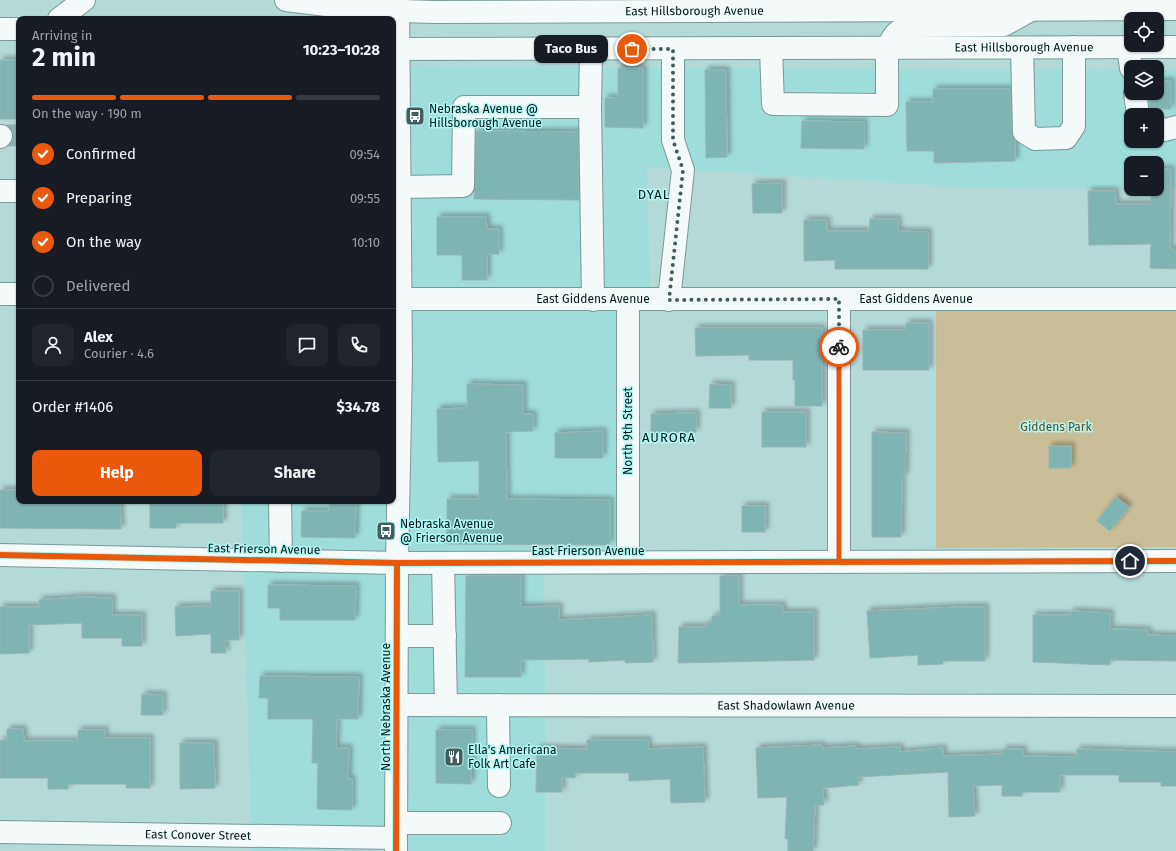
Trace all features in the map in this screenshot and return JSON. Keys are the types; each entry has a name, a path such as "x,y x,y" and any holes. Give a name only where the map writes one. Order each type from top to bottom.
{"main road":[{"path":"63,16 84,0"},
{"name":"East Hillsborough Avenue","path":"286,0 347,8 398,6 593,5 938,5 1032,9 1092,4 1176,9"},
{"name":"North Nebraska Avenue","path":"396,837 397,299 400,187 396,99 398,6"},
{"path":"772,49 773,104 887,105 887,49 893,35 902,28 914,26 1004,25 1032,9"},
{"path":"0,29 16,29"},
{"path":"1022,48 1024,132 1035,139 1050,139 1066,138 1074,126 1074,47"},
{"name":"East Hillsborough Avenue","path":"396,49 887,49 1074,47 1129,57 1176,47"},
{"path":"591,49 590,106 593,300"},
{"path":"669,300 683,170 673,140 673,49"},
{"path":"400,187 463,186 464,107 590,106"},
{"path":"1164,130 1176,127"},
{"path":"0,191 16,191"},
{"path":"0,294 16,294"},
{"name":"East Giddens Avenue","path":"397,299 1176,299"},
{"path":"839,299 839,562"},
{"name":"North 9th Street","path":"628,300 628,562"},
{"path":"280,504 281,561"},
{"name":"East Frierson Avenue","path":"0,556 397,563 1176,561"},
{"path":"443,563 446,705"},
{"path":"397,636 445,636"},
{"name":"East Shadowlawn Avenue","path":"397,705 1176,706"},
{"path":"498,705 499,786"},
{"name":"East Conover Street","path":"0,832 255,844 396,837 500,823"}],"shaded area":[{"path":"408,65 987,70 1124,69 1124,100 1164,100 1164,69 1176,69 1176,189 1164,189 1164,156 1124,156 1124,189 973,188 647,167 650,289 410,288"},
{"path":"410,309 619,310 619,551 407,553"},
{"path":"241,504 389,504 388,553 242,550"},
{"path":"243,571 388,573 387,828 251,826"},
{"path":"407,573 544,573 545,694 406,694"},
{"path":"406,715 545,715 545,851 406,851"},
{"path":"251,846 387,848 387,851 252,851"}],"green space":[{"name":"Giddens Park","path":"936,306 1176,306 1176,547 936,548"}],"building":[{"path":"0,60 16,60 16,119 0,119"},
{"path":"618,68 643,68 643,128 605,127 605,98 618,98"},
{"path":"705,70 726,70 727,157 706,158"},
{"path":"1164,81 1171,81 1171,109 1150,108 1149,100 1164,100"},
{"path":"933,89 1010,89 1012,132 1015,140 1015,161 934,163 934,151 907,151 906,102 933,102"},
{"path":"802,121 864,122 864,149 801,148"},
{"path":"476,131 578,132 579,200 474,199"},
{"path":"1164,169 1171,169 1170,249 1176,250 1176,269 1150,268 1151,244 1089,245 1088,191 1115,191 1116,204 1151,204 1151,196 1164,196"},
{"path":"782,183 782,213 753,213 752,184"},
{"path":"437,217 486,217 487,229 499,229 499,254 487,254 487,280 462,280 462,255 437,255"},
{"path":"870,219 898,219 898,231 928,232 928,269 835,269 835,260 804,261 804,220 827,220 827,231 869,231"},
{"path":"906,323 929,323 929,370 863,370 863,330 906,330"},
{"path":"695,328 822,328 822,406 795,406 793,360 749,360 749,355 696,356"},
{"path":"467,384 523,385 523,414 533,414 533,431 506,432 507,499 610,500 610,545 447,544 447,499 479,499 479,461 438,462 437,409 467,408"},
{"path":"710,384 731,385 731,408 709,408"},
{"path":"762,412 806,412 806,447 762,447"},
{"path":"696,413 696,432 651,433 651,414"},
{"path":"603,431 603,458 555,458 555,433"},
{"path":"872,432 906,433 905,476 902,476 901,537 872,537"},
{"path":"1049,446 1071,446 1071,468 1049,468"},
{"path":"0,490 16,490 16,504 120,504 121,529 0,528"},
{"path":"1116,497 1129,507 1110,531 1097,521"},
{"path":"150,504 223,504 223,523 176,523 176,528 150,528"},
{"path":"329,504 356,504 355,538 301,537 302,511 329,511"},
{"path":"742,506 765,506 765,532 742,532"},
{"path":"466,576 521,576 521,607 559,606 559,620 652,615 653,662 625,663 625,660 589,662 589,659 521,660 521,677 465,677"},
{"path":"720,576 739,576 739,605 782,605 783,612 814,612 814,660 678,663 679,627 706,627 706,623 712,623 712,616 720,616"},
{"path":"268,585 356,586 355,620 280,620 280,608 268,608"},
{"path":"211,591 239,591 239,640 225,640 226,653 211,653 211,634 176,636 175,607 211,606"},
{"path":"82,597 112,598 112,615 142,615 142,646 122,646 122,638 82,638 82,623 29,625 29,653 0,654 0,607 39,607 39,600"},
{"path":"985,607 985,661 943,661 943,664 918,665 918,655 870,658 867,611"},
{"path":"1071,611 1110,613 1110,629 1148,630 1148,635 1176,636 1176,661 1110,660 1110,665 1033,662 1033,615 1071,615"},
{"path":"260,676 359,677 358,719 337,719 336,748 349,748 348,779 352,779 352,810 317,809 318,763 312,763 313,719 268,719 268,698 259,698"},
{"path":"142,694 163,695 163,715 141,715"},
{"path":"7,729 23,729 24,741 78,741 78,730 105,730 105,738 150,738 150,788 126,788 126,784 68,784 68,789 48,789 48,778 0,778 0,740 7,740"},
{"name":"Ella's Americana Folk Art Cafe","path":"436,730 472,730 471,784 436,783"},
{"path":"587,740 648,740 648,749 703,747 705,802 671,803 670,779 629,781 629,773 575,773 575,778 562,777 562,792 536,792 537,748 587,749"},
{"path":"180,743 214,743 215,788 180,789"},
{"path":"822,745 822,748 856,746 856,749 900,747 900,752 943,748 943,756 1003,754 1003,749 1023,749 1023,756 1077,757 1077,749 1176,752 1176,786 1161,786 1161,782 1119,782 1119,775 1060,775 1060,792 1022,792 1022,796 1002,796 1002,785 973,786 975,816 949,817 948,772 858,777 859,785 823,788 824,805 815,805 813,851 788,851 788,839 785,839 787,797 758,798 756,748"}],"tunnel":[{"path":"1,136 16,135"}],"cycle path":[{"path":"0,555 397,563 1176,561"},
{"path":"396,851 397,563"}],"way so far":[{"path":"632,49 673,49 673,140 683,170 669,300 839,299 839,347"}],"place":[{"name":"Taco Bus","path":"632,49"},
{"name":"Nebraska Avenue @ Hillsborough Avenue","path":"415,116"},
{"name":"Nebraska Avenue @ Frierson Avenue","path":"386,531"},
{"name":"Ella's Americana Folk Art Cafe","path":"454,757"}],"district":[{"name":"DYAL","path":"654,194"},
{"name":"AURORA","path":"669,437"}],"route":[{"path":"839,347 839,562 1130,561"}]}
